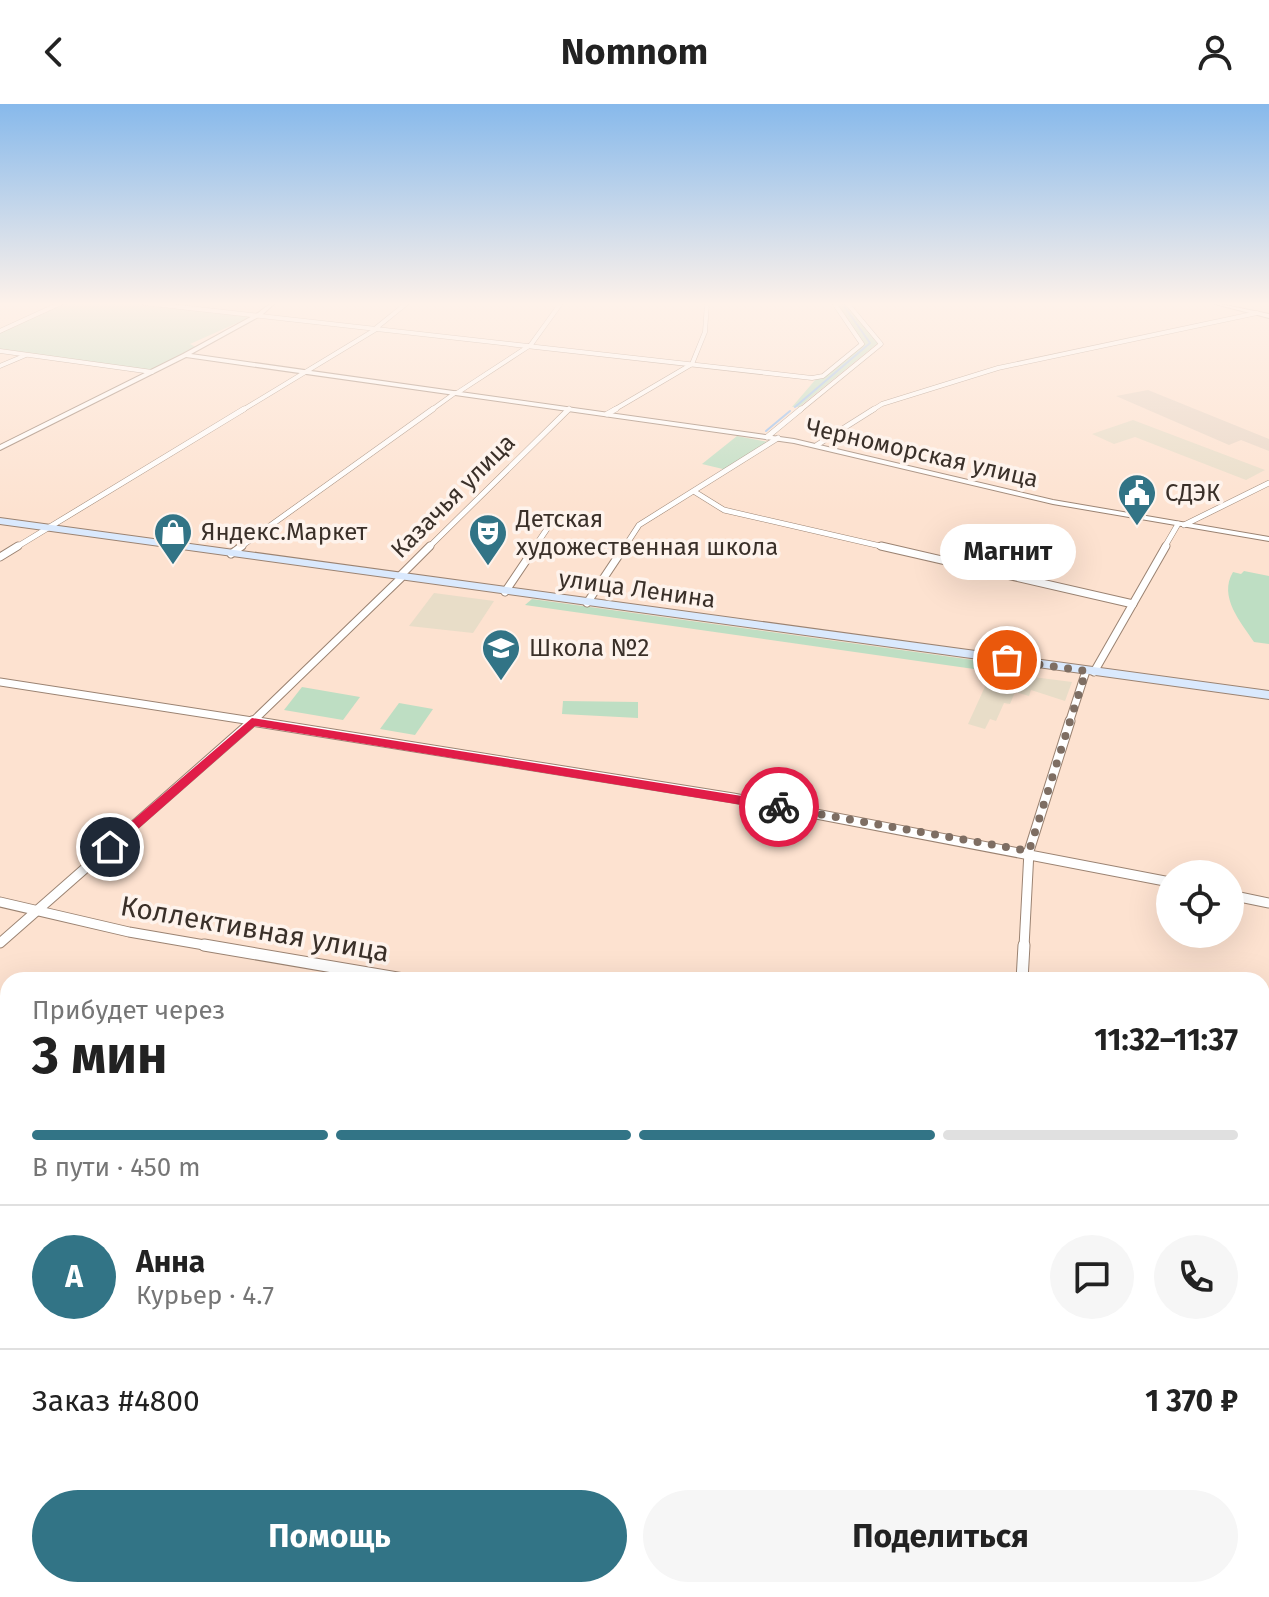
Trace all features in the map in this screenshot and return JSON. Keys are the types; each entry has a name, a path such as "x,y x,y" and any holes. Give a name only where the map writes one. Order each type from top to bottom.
{"main road":[{"name":"улица Ленина","path":"0,521 1269,695"}],"street":[{"path":"0,448 151,373"},
{"path":"0,557 307,373"},
{"name":"Черноморская улица","path":"313,373 778,438 1019,494 1269,539"},
{"path":"231,554 488,373"},
{"path":"607,414 677,373"},
{"path":"766,373 812,378 827,373"},
{"path":"767,437 845,373"},
{"path":"817,445 882,404 983,373"},
{"name":"Казачья улица","path":"0,943 252,722 569,409"},
{"path":"587,603 633,530 665,506 695,492 778,438"},
{"path":"1022,972 1029,851 1090,671 1181,524 1269,483"},
{"path":"695,492 724,510 1133,604"},
{"path":"505,592 555,517"},
{"path":"0,682 724,797 1029,851 1156,879"},
{"path":"1244,898 1269,903"},
{"name":"Коллективная улица","path":"0,902 129,932 362,972"}],"shaded area":[{"path":"1148,390 1269,439 1269,451 1241,440 1229,445 1116,396"},
{"path":"1133,420 1265,470 1246,480 1135,437 1114,444 1092,434"},
{"path":"434,593 494,601 473,633 409,626"},
{"path":"988,671 1072,682 1065,701 1031,690 1029,696 1015,692 1010,704 1004,703 996,721 990,719 985,729 968,724 988,680"}],"green space":[{"path":"824,373 841,373 799,407 792,407"},
{"path":"737,436 768,442 727,470 702,464"},
{"path":"1244,571 1269,576 1269,644 1254,642 1233,609 1228,591 1229,581 1233,572 1241,574"},
{"path":"532,599 988,662 988,671 525,605"},
{"path":"302,687 360,697 343,720 284,710"},
{"path":"563,701 638,702 638,718 562,714"},
{"path":"399,703 433,709 415,735 380,729"}],"waterway":[{"path":"795,407 835,373"},
{"path":"766,431 790,411"}],"way so far":[{"path":"779,807 1029,851 1041,805 1086,671 1007,660"}],"place":[{"name":"СДЭК","path":"1137,527"},
{"name":"Яндекс.Маркет","path":"173,566"},
{"name":"Детская художественная школа","path":"488,567"},
{"name":"Магнит","path":"1007,660"},
{"name":"Школа №2","path":"501,682"}],"route":[{"path":"110,847 252,722 779,807"}]}
